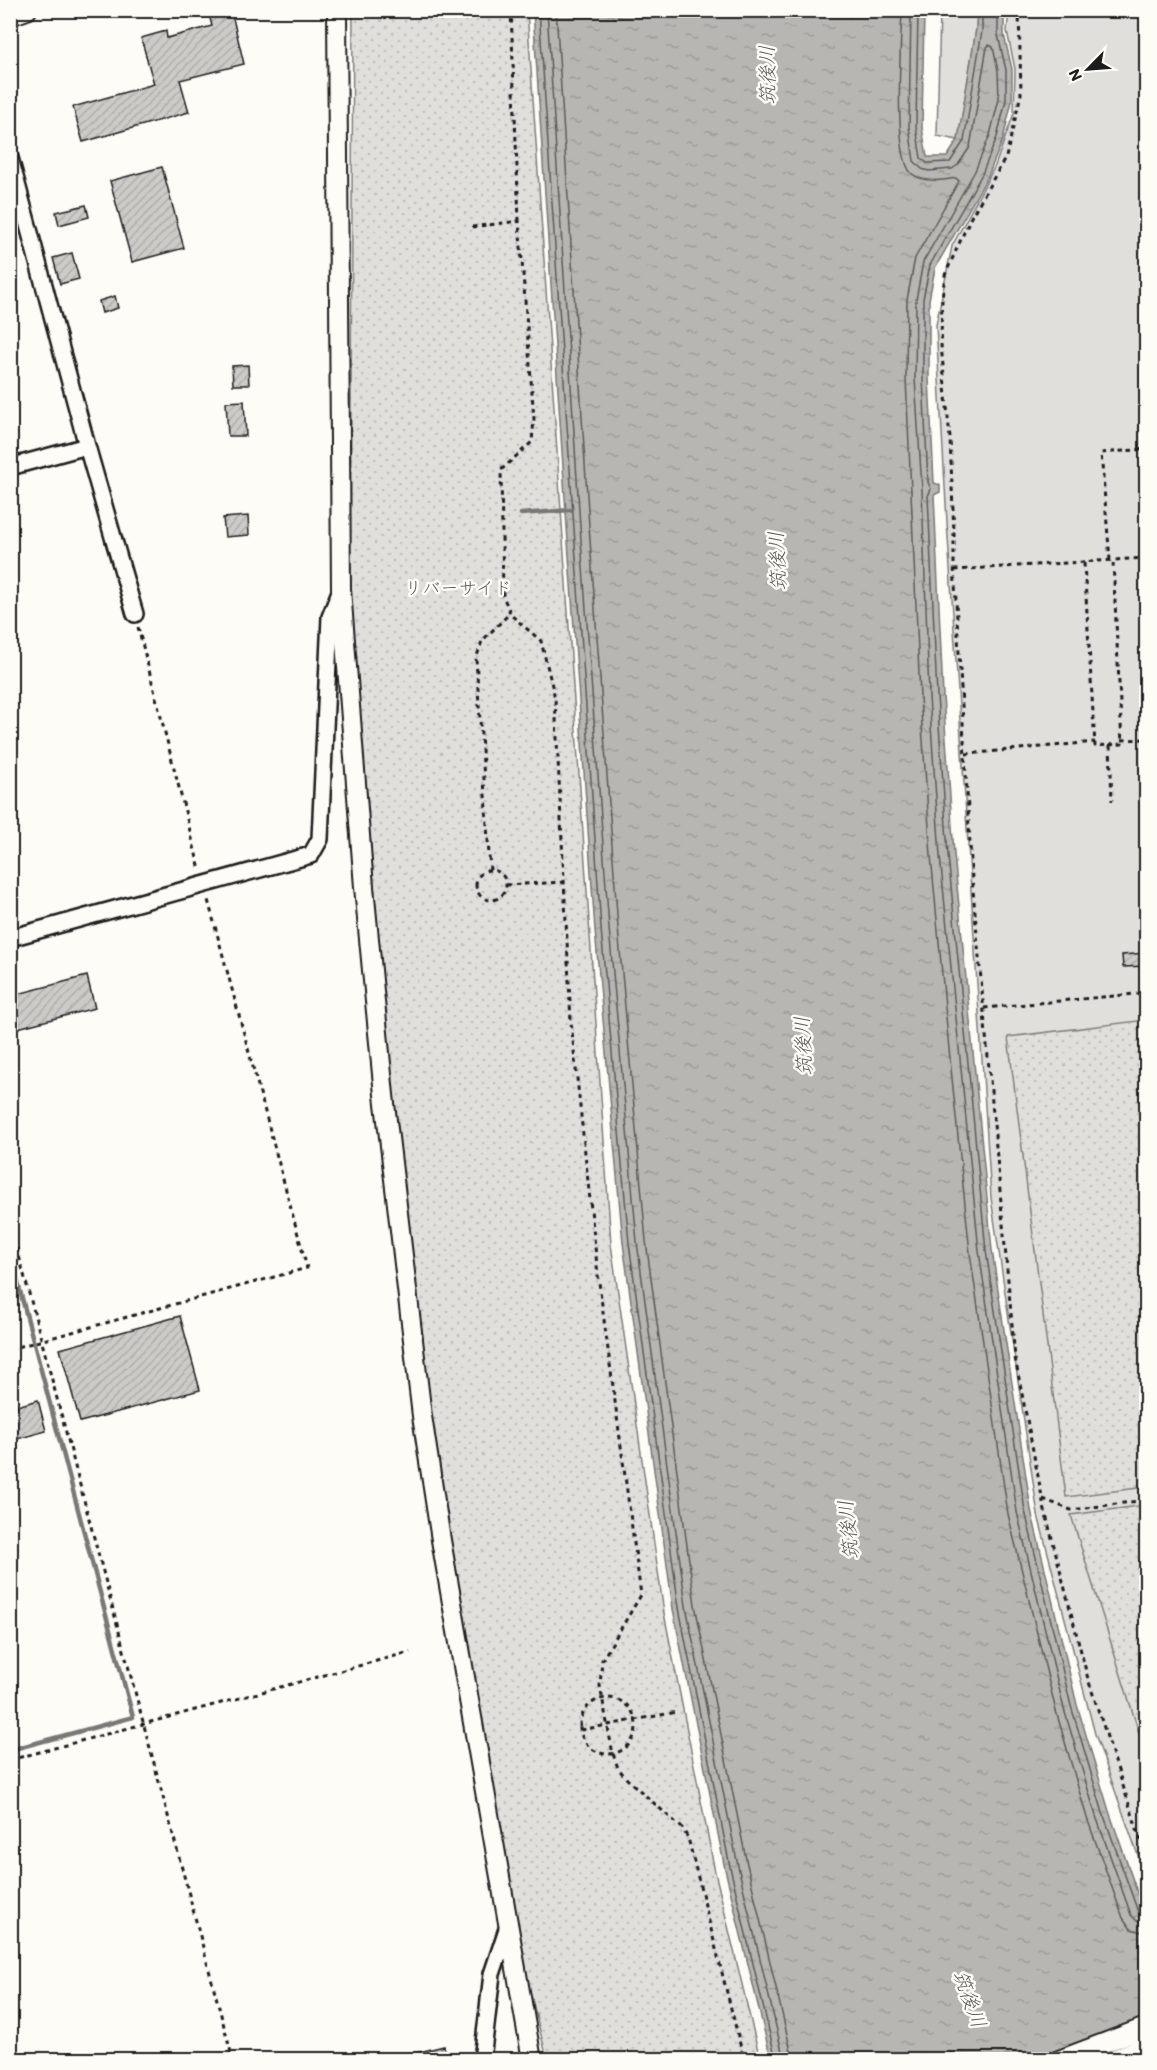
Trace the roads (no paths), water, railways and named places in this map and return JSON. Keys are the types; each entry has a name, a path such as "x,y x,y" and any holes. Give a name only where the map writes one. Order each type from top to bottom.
{"street":[{"path":"10,16 27,10"},
{"path":"338,10 341,589 363,875 384,1095 421,1404 441,1540 532,2060"},
{"path":"10,158 87,446 135,614"},
{"path":"10,467 87,446"},
{"path":"10,938 311,855 320,839 330,617 341,589"},
{"path":"482,2060 492,1974 508,1926"},
{"path":"1059,2060 1146,2027"},
{"path":"1112,2060 1146,2046"}],"water":[{"name":"筑後川","path":"533,11 924,11 922,127 927,157 947,157 958,140 977,11 1004,11 1004,35 1012,69 1012,101 1003,139 988,176 935,268 929,300 929,378 934,483 940,485 940,492 934,495 943,696 954,854 992,1250 1031,1510 1077,1705 1109,1811 1146,1918 1146,2059 771,2059 725,1869 673,1609 623,1243 595,930"}],"waterway":[{"path":"521,514 570,510"},
{"path":"10,1253 133,1717 10,1750"}],"park label":[{"name":"リバーサイド","path":"458,588"}]}
